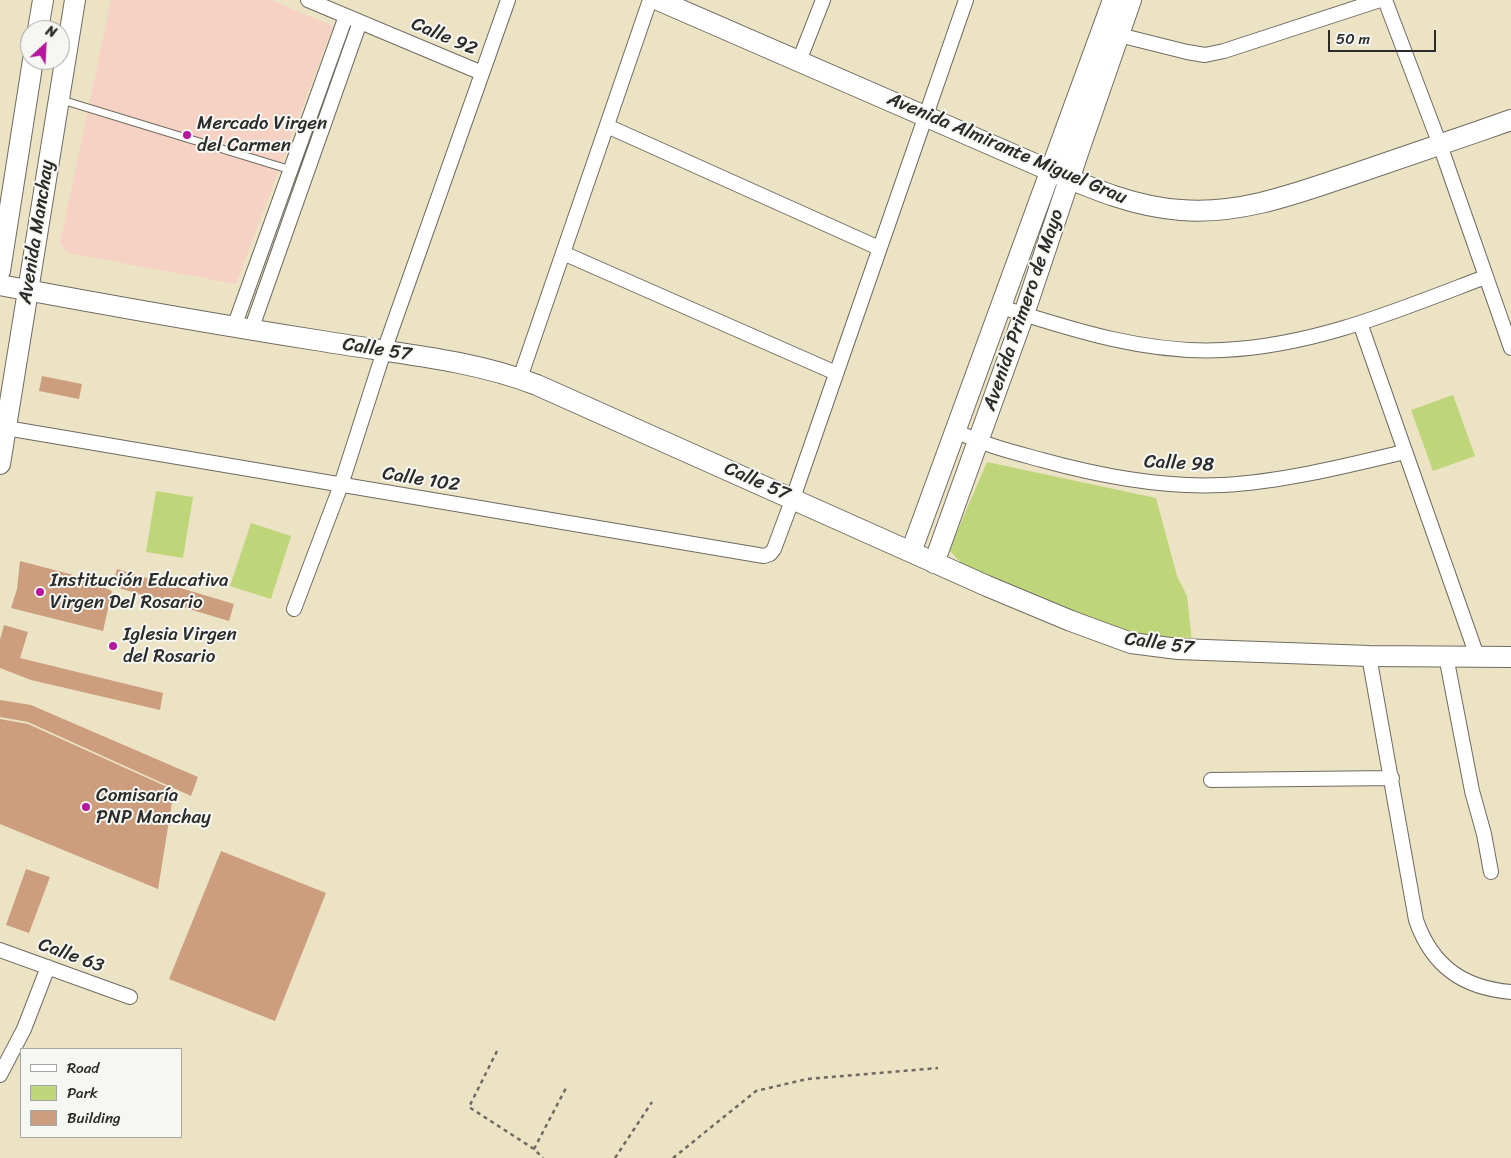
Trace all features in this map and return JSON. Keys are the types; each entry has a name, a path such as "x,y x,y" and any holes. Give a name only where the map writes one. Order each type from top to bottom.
{"street":[{"path":"39,20 42,0"},
{"name":"Avenida Manchay","path":"0,464 75,0"},
{"name":"Calle 92","path":"308,0 482,73"},
{"path":"294,609 341,485 384,352 508,0"},
{"path":"520,378 650,0"},
{"name":"Avenida Almirante Miguel Grau","path":"658,0 1060,175 1112,196 1160,208 1201,211 1221,210 1272,201 1511,120"},
{"path":"799,61 823,0"},
{"name":"Calle 102","path":"6,428 764,556 770,554 774,549 793,498 966,0"},
{"name":"Avenida Primero de Mayo","path":"934,563 1024,314 1060,175 1113,0"},
{"name":"Avenida Primero de Mayo","path":"911,552 1001,307 1060,175 1119,35 1131,0"},
{"path":"1119,35 1187,52 1205,54 1224,52 1380,0"},
{"path":"1385,0 1440,145 1511,348"},
{"path":"242,328 291,170 346,16"},
{"path":"242,328 360,22"},
{"name":"Avenida Manchay","path":"0,271 31,70"},
{"path":"607,126 879,248"},
{"path":"563,253 836,373"},
{"path":"1001,307 1091,335 1147,345 1198,350 1223,350 1313,337 1360,323 1485,277"},
{"name":"Calle 57","path":"0,285 242,328 478,366 520,378 793,498 934,563 1071,621 1136,644 1178,649 1369,656 1511,657"},
{"path":"1360,323 1477,656"},
{"name":"Calle 98","path":"956,431 977,442 1102,475 1144,482 1195,485 1266,481 1404,452"},
{"path":"1369,656 1416,920 1426,944 1441,963 1460,978 1481,988 1511,992"},
{"path":"1446,656 1470,782 1491,872"},
{"path":"1211,780 1392,778"},
{"name":"Calle 63","path":"0,950 130,997"},
{"path":"0,1075 24,1029 48,967"}],"lane":[{"path":"59,99 291,170"}],"path":[{"path":"497,1051 469,1107 534,1149 543,1158"},
{"path":"673,1158 756,1091 807,1079 938,1068"},
{"path":"534,1149 567,1086"},
{"path":"616,1158 652,1102"}],"shaded area":[{"name":"Mercado Virgen del Carmen","path":"111,0 271,0 333,26 236,284 68,253 60,243"}],"green space":[{"path":"1453,395 1475,456 1433,471 1411,410"},
{"path":"987,462 1156,498 1177,576 1187,596 1192,642 1121,633 966,568 949,550"},
{"path":"156,491 193,497 183,558 146,552"},
{"path":"251,523 291,536 271,599 230,586"}],"building":[{"path":"42,376 82,384 79,399 39,391"},
{"path":"20,561 104,583 103,587 112,591 103,631 11,608 17,589"},
{"path":"117,569 234,604 229,621 112,586"},
{"path":"4,625 28,632 20,658 163,693 160,710 31,680 0,668 0,640"},
{"path":"0,700 31,705 198,777 191,796 28,722 0,717"},
{"name":"Comisaría PNP Manchay","path":"0,719 28,724 174,790 158,889 0,824"},
{"path":"221,851 326,893 275,1021 169,979"},
{"path":"26,869 50,877 29,933 6,925"}],"place":[{"name":"Mercado Virgen del Carmen","path":"187,135"},
{"name":"Institución Educativa Virgen Del Rosario","path":"40,592"},
{"name":"Iglesia Virgen del Rosario","path":"113,646"},
{"name":"Comisaría PNP Manchay","path":"86,807"}]}
